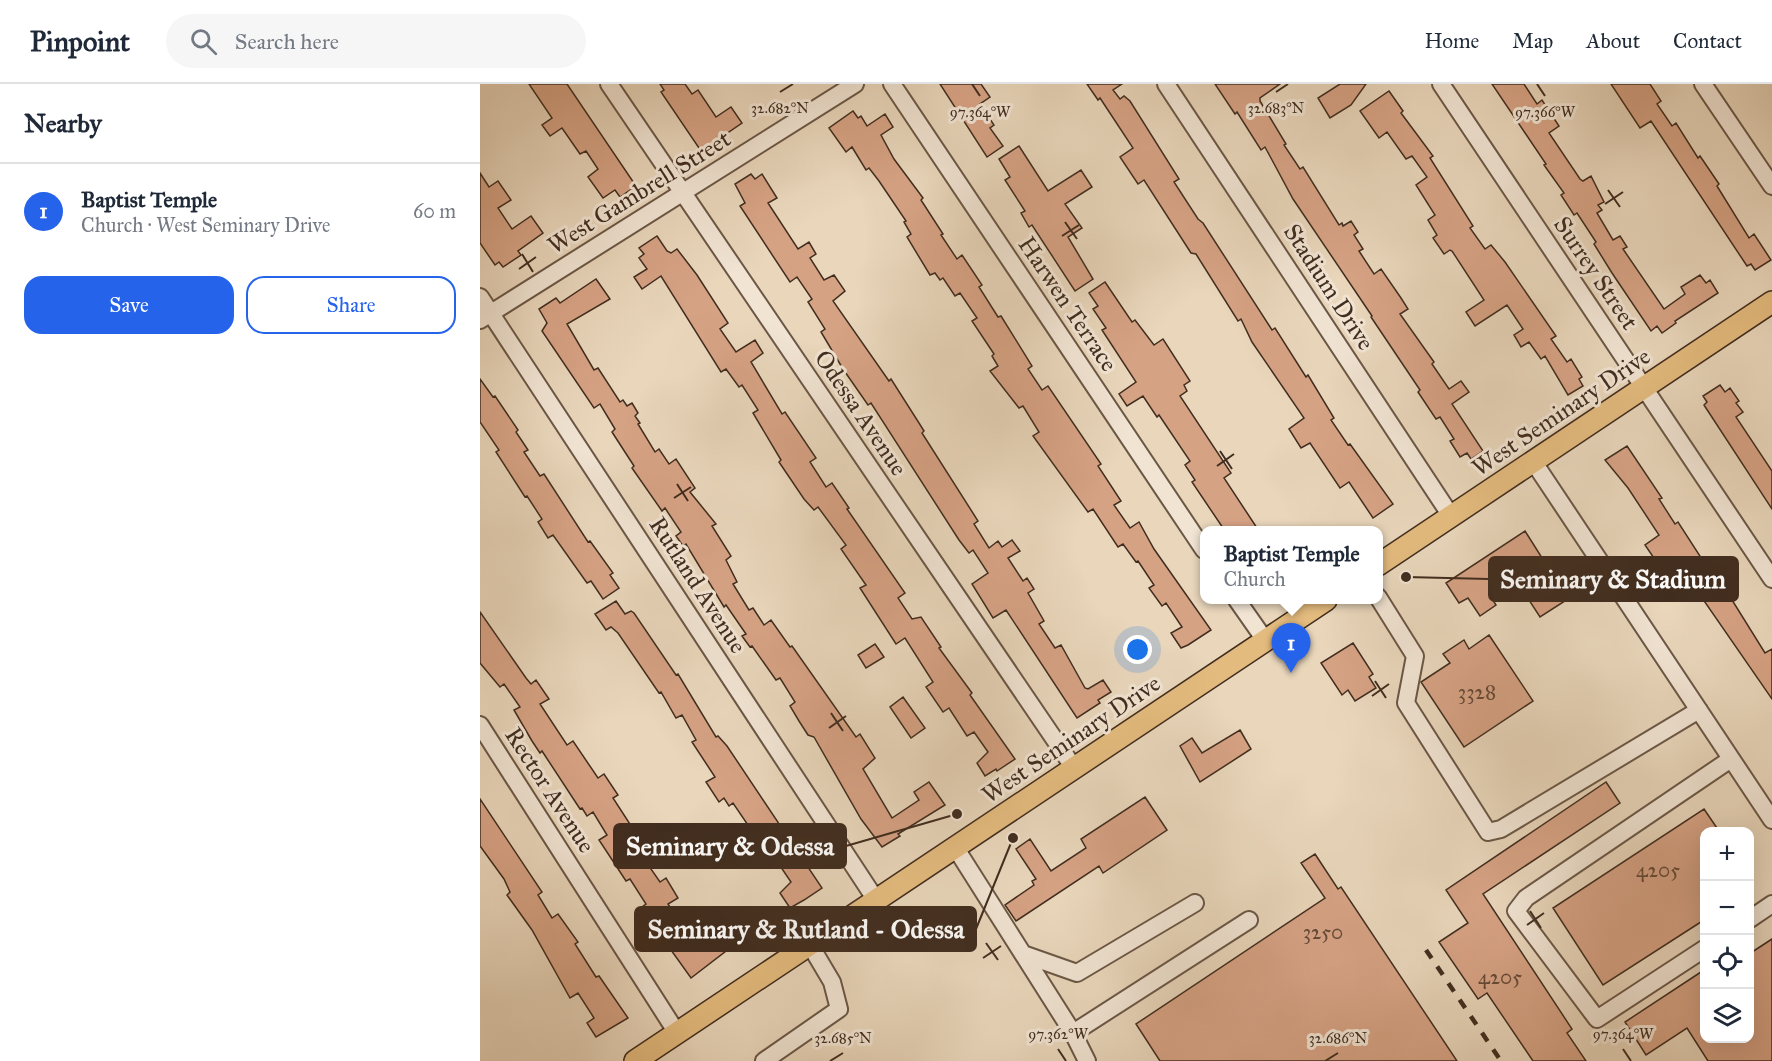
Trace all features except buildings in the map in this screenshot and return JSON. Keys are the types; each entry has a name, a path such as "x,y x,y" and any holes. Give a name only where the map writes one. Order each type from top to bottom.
{"main road":[{"name":"West Seminary Drive","path":"1383,562 1772,302"},
{"name":"West Seminary Drive","path":"635,1061 1320,604"}],"street":[{"name":"Odessa Avenue","path":"609,84 1074,768"},
{"name":"West Gambrell Street","path":"485,317 855,84"},
{"name":"Harwen Terrace","path":"892,84 1200,544"},
{"name":"Stadium Drive","path":"1166,84 1452,516"},
{"name":"Surrey Street","path":"1441,84 1772,579"},
{"path":"1703,84 1772,186"},
{"name":"Rutland Avenue","path":"480,297 485,317 876,900"},
{"path":"1533,461 1772,820"},
{"path":"1240,604 1265,640"},
{"path":"1382,604 1415,656 1406,703 1488,832 1501,829 1699,710"},
{"name":"Rector Avenue","path":"480,725 677,1033"},
{"path":"1700,952 1597,1019 1516,911 1526,898 1731,759"},
{"path":"955,847 1073,1033 1087,1061"},
{"path":"1023,954 1077,973 1195,903"},
{"path":"1754,916 1772,904"},
{"path":"1073,1033 1249,920"},
{"path":"764,1061 839,1009 832,982 810,945"}],"railway":[{"path":"1426,950 1501,1061"}],"place":[{"name":"Seminary & Stadium","path":"1406,577"},
{"name":"Baptist Temple","path":"1291,673"},
{"name":"Seminary & Odessa","path":"957,814"},
{"name":"Seminary & Rutland - Odessa","path":"1013,838"}]}
